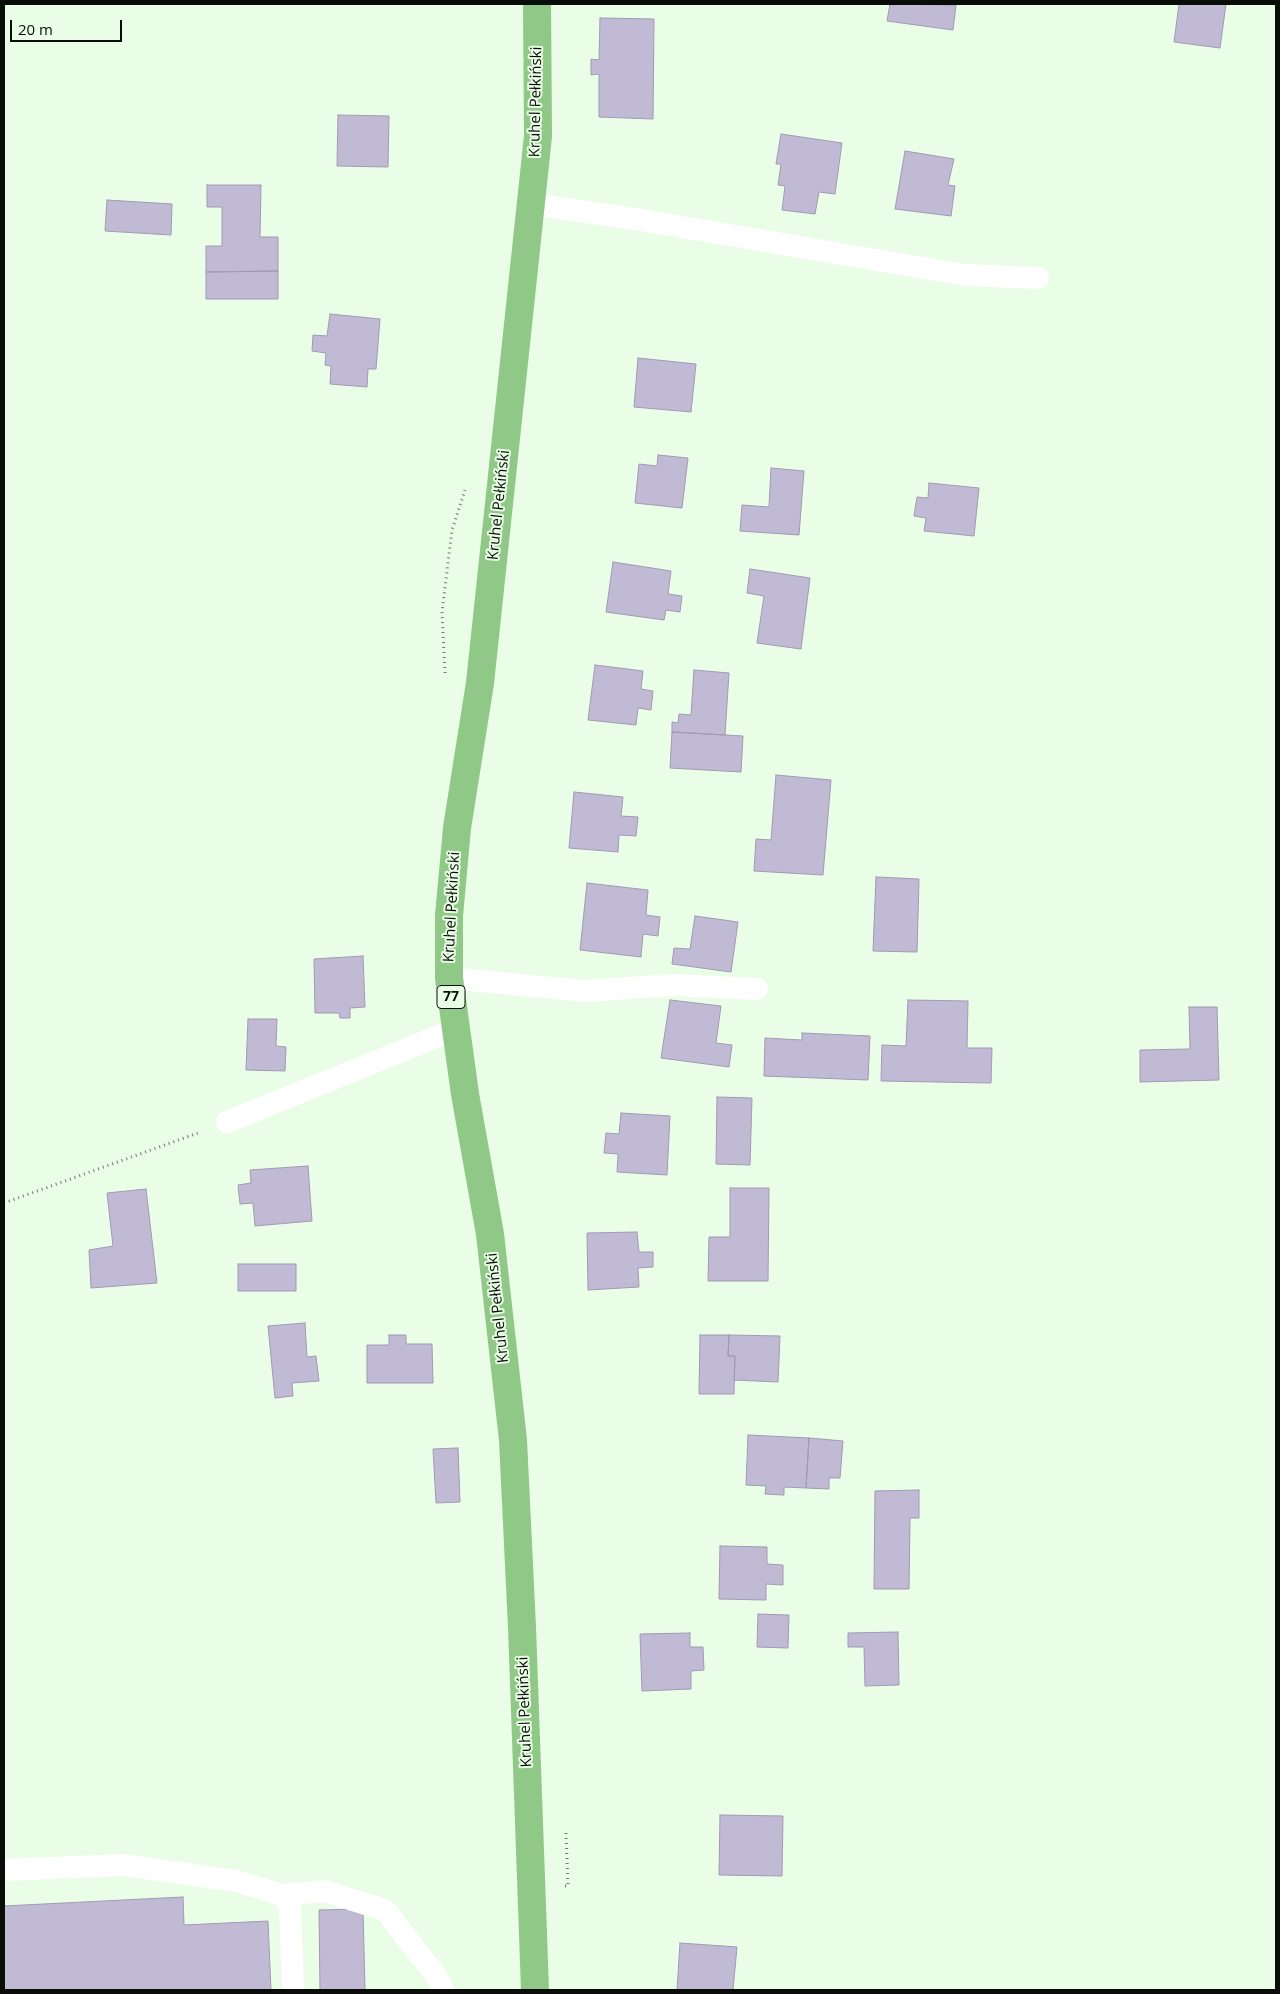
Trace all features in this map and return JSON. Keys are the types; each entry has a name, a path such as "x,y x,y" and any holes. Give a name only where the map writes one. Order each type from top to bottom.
{"main road":[{"name":"Kruhel Pełkiński","path":"535,1990 522,1627 513,1440 490,1234 465,1094 449,978 449,916 457,828 480,683 538,136 537,4"}],"lane":[{"path":"531,204 635,219 965,274 1038,278"},
{"path":"449,978 584,991 672,985 757,989"},
{"path":"227,1122 456,1029"},
{"path":"4,1870 123,1865 236,1881 283,1895 324,1890 385,1910 437,1977 443,1990"},
{"path":"283,1895 290,1907 293,1990"}],"path":[{"path":"4,1203 227,1122"}],"building":[{"path":"890,4 956,5 953,30 887,21"},
{"path":"1179,4 1226,4 1220,48 1174,42"},
{"path":"600,18 654,19 653,119 599,117 599,74 591,75 591,59 599,60"},
{"path":"338,115 389,116 388,167 337,166"},
{"path":"781,134 842,143 835,194 819,192 815,214 782,210 785,186 778,185 781,164 776,164"},
{"path":"905,151 954,159 948,185 955,186 951,216 895,209"},
{"path":"207,185 261,185 260,237 278,237 278,271 206,272 206,246 222,246 222,207 207,207"},
{"path":"107,200 172,204 171,235 105,231"},
{"path":"278,271 278,299 206,299 206,272"},
{"path":"330,314 380,319 376,369 368,369 367,387 330,384 331,366 325,365 326,353 312,351 313,335 327,336"},
{"path":"638,358 696,364 691,412 634,407"},
{"path":"658,455 688,458 682,508 635,503 639,464 657,466"},
{"path":"771,468 804,471 799,535 740,531 742,505 769,507"},
{"path":"929,483 979,488 974,536 924,531 926,518 914,516 917,497 928,498"},
{"path":"613,562 671,571 668,594 682,596 680,612 666,610 664,620 606,612"},
{"path":"750,569 810,578 801,649 757,643 764,596 747,593"},
{"path":"595,665 643,671 641,689 653,691 651,710 638,708 636,725 588,720"},
{"path":"694,670 729,673 725,735 672,732 672,722 678,723 679,714 691,715"},
{"path":"672,732 743,736 741,772 670,768"},
{"path":"776,775 831,780 823,875 754,871 756,839 771,840"},
{"path":"574,792 623,797 621,816 638,817 636,836 619,835 618,852 569,848"},
{"path":"876,877 919,879 917,952 873,951"},
{"path":"587,883 648,890 646,915 660,917 658,936 643,934 641,957 580,950"},
{"path":"695,916 738,922 731,972 672,964 674,948 690,949"},
{"path":"363,956 365,1007 350,1008 350,1018 340,1018 339,1013 315,1013 314,959"},
{"path":"670,1000 721,1006 716,1043 732,1045 729,1067 661,1058"},
{"path":"908,1000 968,1001 967,1048 992,1048 991,1083 881,1081 882,1045 906,1046"},
{"path":"1189,1007 1217,1007 1219,1080 1140,1082 1140,1050 1190,1049"},
{"path":"248,1019 277,1019 276,1046 286,1047 285,1071 246,1070"},
{"path":"802,1033 870,1036 868,1080 764,1076 765,1038 802,1040"},
{"path":"717,1097 752,1098 750,1165 716,1164"},
{"path":"621,1113 670,1116 667,1175 617,1172 618,1154 604,1153 606,1133 619,1134"},
{"path":"308,1166 312,1221 255,1226 253,1203 240,1204 238,1185 251,1183 250,1170"},
{"path":"730,1188 769,1188 768,1281 708,1281 709,1237 730,1237"},
{"path":"146,1189 157,1283 91,1288 89,1250 113,1246 107,1193"},
{"path":"637,1232 639,1252 653,1252 653,1267 638,1268 639,1287 588,1290 587,1233"},
{"path":"238,1264 296,1264 296,1291 238,1291"},
{"path":"305,1323 307,1357 316,1356 319,1381 292,1383 293,1396 275,1398 268,1326"},
{"path":"389,1335 406,1335 406,1344 432,1344 433,1383 367,1383 367,1345 389,1345"},
{"path":"700,1335 729,1335 728,1356 735,1356 734,1394 699,1394"},
{"path":"729,1335 780,1336 778,1382 734,1380 735,1356 728,1356"},
{"path":"748,1435 809,1438 806,1488 784,1487 784,1495 765,1494 766,1486 746,1485"},
{"path":"809,1438 843,1441 840,1478 829,1478 829,1489 806,1488"},
{"path":"458,1448 460,1502 436,1503 433,1449"},
{"path":"919,1490 919,1518 910,1518 909,1589 874,1589 875,1491"},
{"path":"720,1546 767,1547 767,1564 783,1565 783,1585 766,1584 766,1600 719,1599"},
{"path":"758,1614 789,1615 788,1648 757,1647"},
{"path":"898,1632 899,1685 865,1686 864,1647 848,1647 848,1633"},
{"path":"690,1633 690,1647 703,1647 704,1670 691,1671 691,1689 642,1691 640,1634"},
{"path":"720,1815 783,1816 782,1876 719,1875"},
{"path":"183,1897 184,1925 268,1921 271,1990 4,1990 4,1906"},
{"path":"363,1909 365,1990 320,1990 319,1910"},
{"path":"680,1943 737,1947 733,1990 677,1990"}]}
